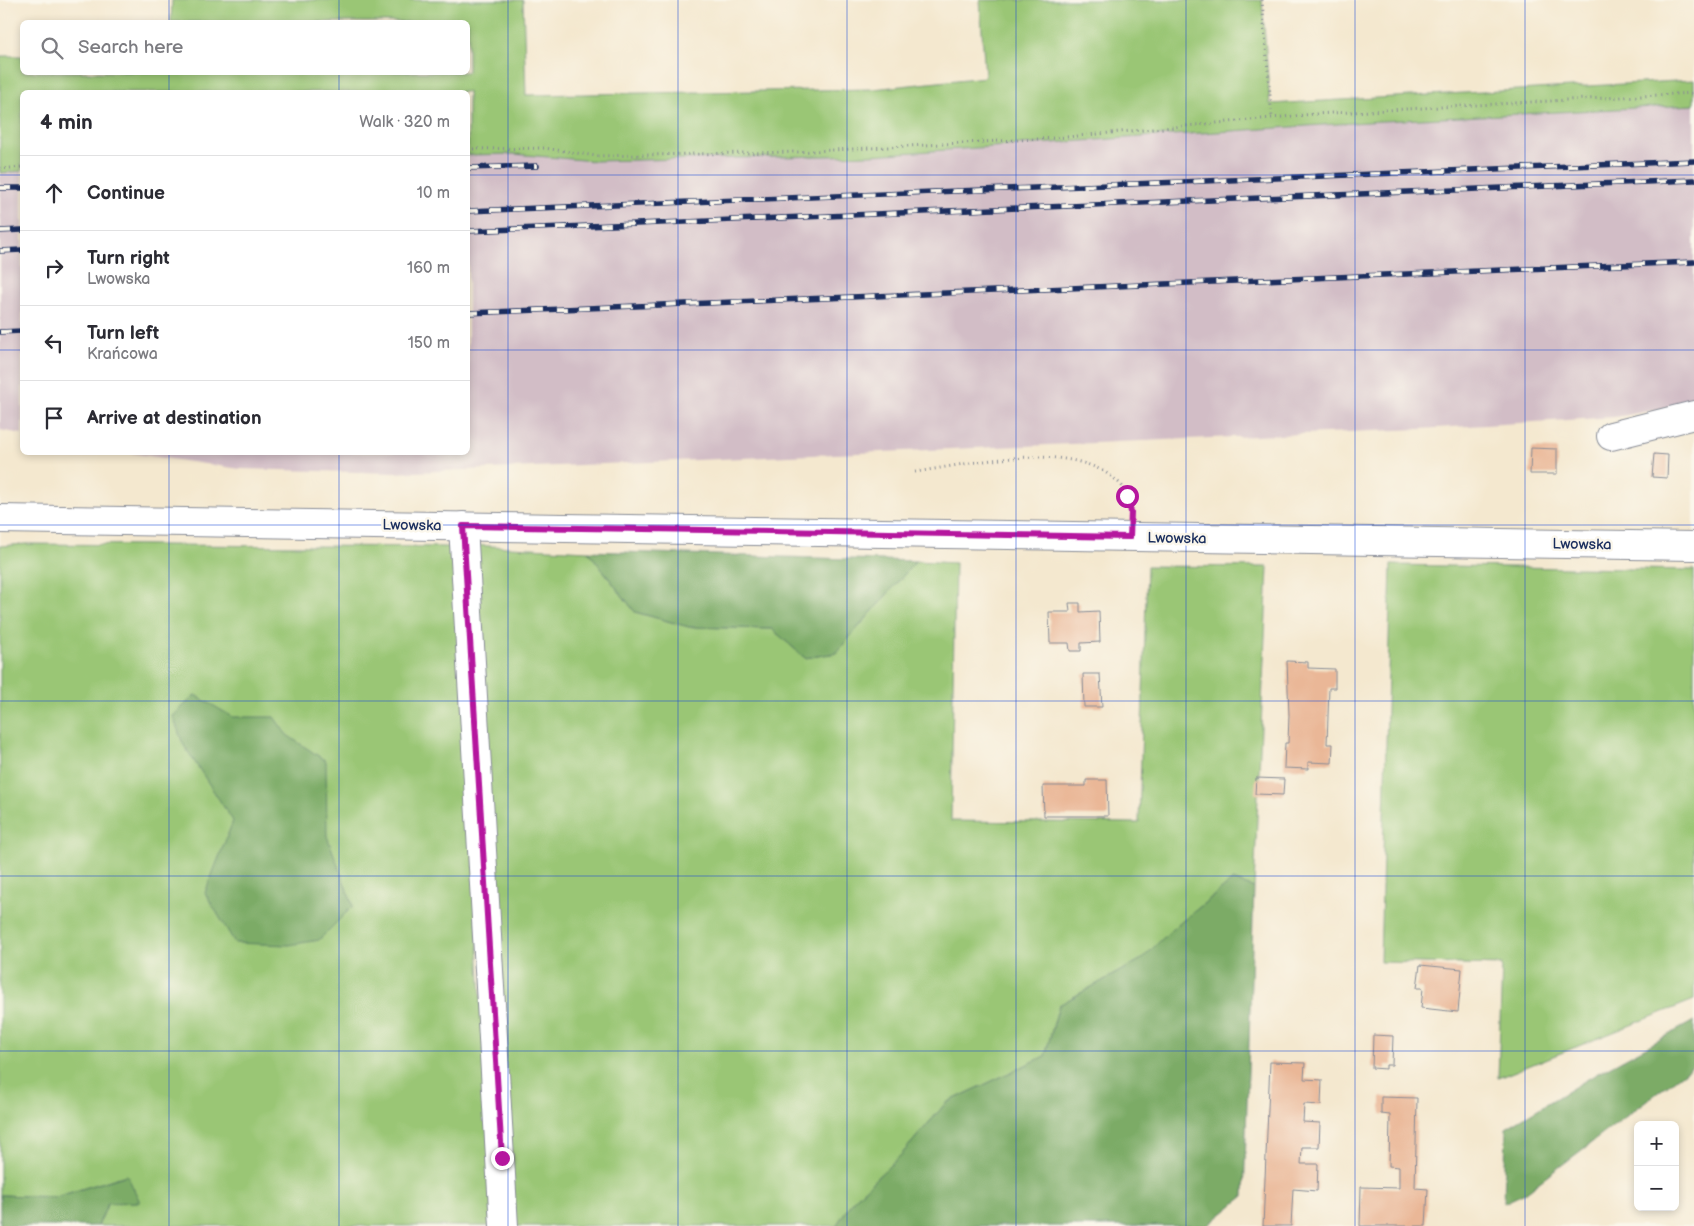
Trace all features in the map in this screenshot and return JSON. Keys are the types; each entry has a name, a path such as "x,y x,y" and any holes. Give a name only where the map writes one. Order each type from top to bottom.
{"main road":[{"path":"1611,436 1694,415"},
{"name":"Lwowska","path":"0,520 1694,546"},
{"path":"463,526 504,1226"}],"path":[{"path":"1262,0 1272,118"},
{"path":"470,149 544,148 596,156 796,152 1055,138 1272,118 1694,93"},
{"path":"0,168 20,167"},
{"path":"915,472 997,460 1035,457 1078,462 1103,470 1120,483 1127,496 1131,512 1130,537"}],"shaded area":[{"path":"1694,105 1694,403 1616,417 1419,429 393,473 240,469 143,455 470,455 470,155 514,154 594,161 871,155 1382,121"},
{"path":"20,171 20,434 0,430 0,173"}],"green space":[{"path":"172,0 523,0 526,95 873,89 985,77 980,0 1262,0 1270,104 1694,80 1694,105 1382,121 871,155 594,161 514,154 470,155 470,90 20,90 20,171 0,173 0,56 20,56 20,75 470,75 470,20 171,20"},
{"path":"26,544 457,547 493,1226 98,1226 108,1203 126,1175 56,1197 0,1195 0,546"},
{"path":"471,545 588,551 635,612 689,627 772,629 805,658 836,653 916,561 955,563 951,821 1139,823 1147,566 1268,567 1254,888 1233,880 1169,932 1142,959 1059,1005 1045,1056 946,1103 901,1155 853,1200 836,1226 509,1226"},
{"path":"588,551 916,561 836,653 805,658 772,629 689,627 635,612"},
{"path":"1391,565 1694,570 1694,1000 1498,1078 1502,965 1380,962"},
{"path":"195,695 233,717 274,717 287,735 326,761 327,836 353,906 319,940 289,945 235,943 205,893 233,821 183,744 173,716"},
{"path":"1233,880 1254,888 1244,1196 1207,1226 836,1226 853,1200 901,1155 946,1103 1045,1056 1059,1005 1142,959 1169,932"},
{"path":"1694,1021 1694,1065 1525,1193 1504,1203 1506,1128 1598,1073"},
{"path":"127,1175 140,1202 108,1203 98,1226 0,1226 0,1195 56,1197"}],"building":[{"path":"1531,448 1557,449 1557,474 1530,474"},
{"path":"1654,454 1668,455 1667,478 1652,477"},
{"path":"1069,603 1080,603 1080,612 1099,611 1100,642 1081,643 1081,651 1070,651 1069,643 1050,643 1049,612 1070,612"},
{"path":"1287,661 1308,662 1308,668 1335,669 1335,688 1329,688 1327,744 1333,744 1332,763 1308,762 1308,769 1284,768 1285,743 1288,743 1289,715"},
{"path":"1083,674 1100,674 1102,707 1084,707"},
{"path":"1256,778 1284,779 1283,795 1255,794"},
{"path":"1086,780 1107,780 1108,816 1044,816 1043,786 1086,786"},
{"path":"1420,965 1462,969 1458,1012 1421,1008 1423,988 1417,988"},
{"path":"1373,1035 1393,1036 1392,1065 1386,1065 1386,1069 1372,1068"},
{"path":"1270,1062 1305,1063 1304,1079 1322,1080 1321,1105 1304,1104 1303,1122 1320,1123 1319,1147 1302,1147 1301,1164 1318,1164 1317,1191 1293,1189 1291,1226 1263,1226"},
{"path":"1381,1097 1417,1098 1415,1188 1428,1189 1426,1226 1360,1226 1361,1187 1399,1188 1399,1167 1389,1166 1390,1115 1381,1114"}],"railway":[{"path":"470,211 1694,161"},
{"path":"470,168 537,166"},
{"path":"470,231 1694,180"},
{"path":"0,188 20,188"},
{"path":"0,231 20,230"},
{"path":"0,251 20,250"},
{"path":"470,313 1694,262"},
{"path":"0,332 20,331"}],"route":[{"path":"502,1158 463,526 689,532 1130,537 1131,512 1127,496"}]}
